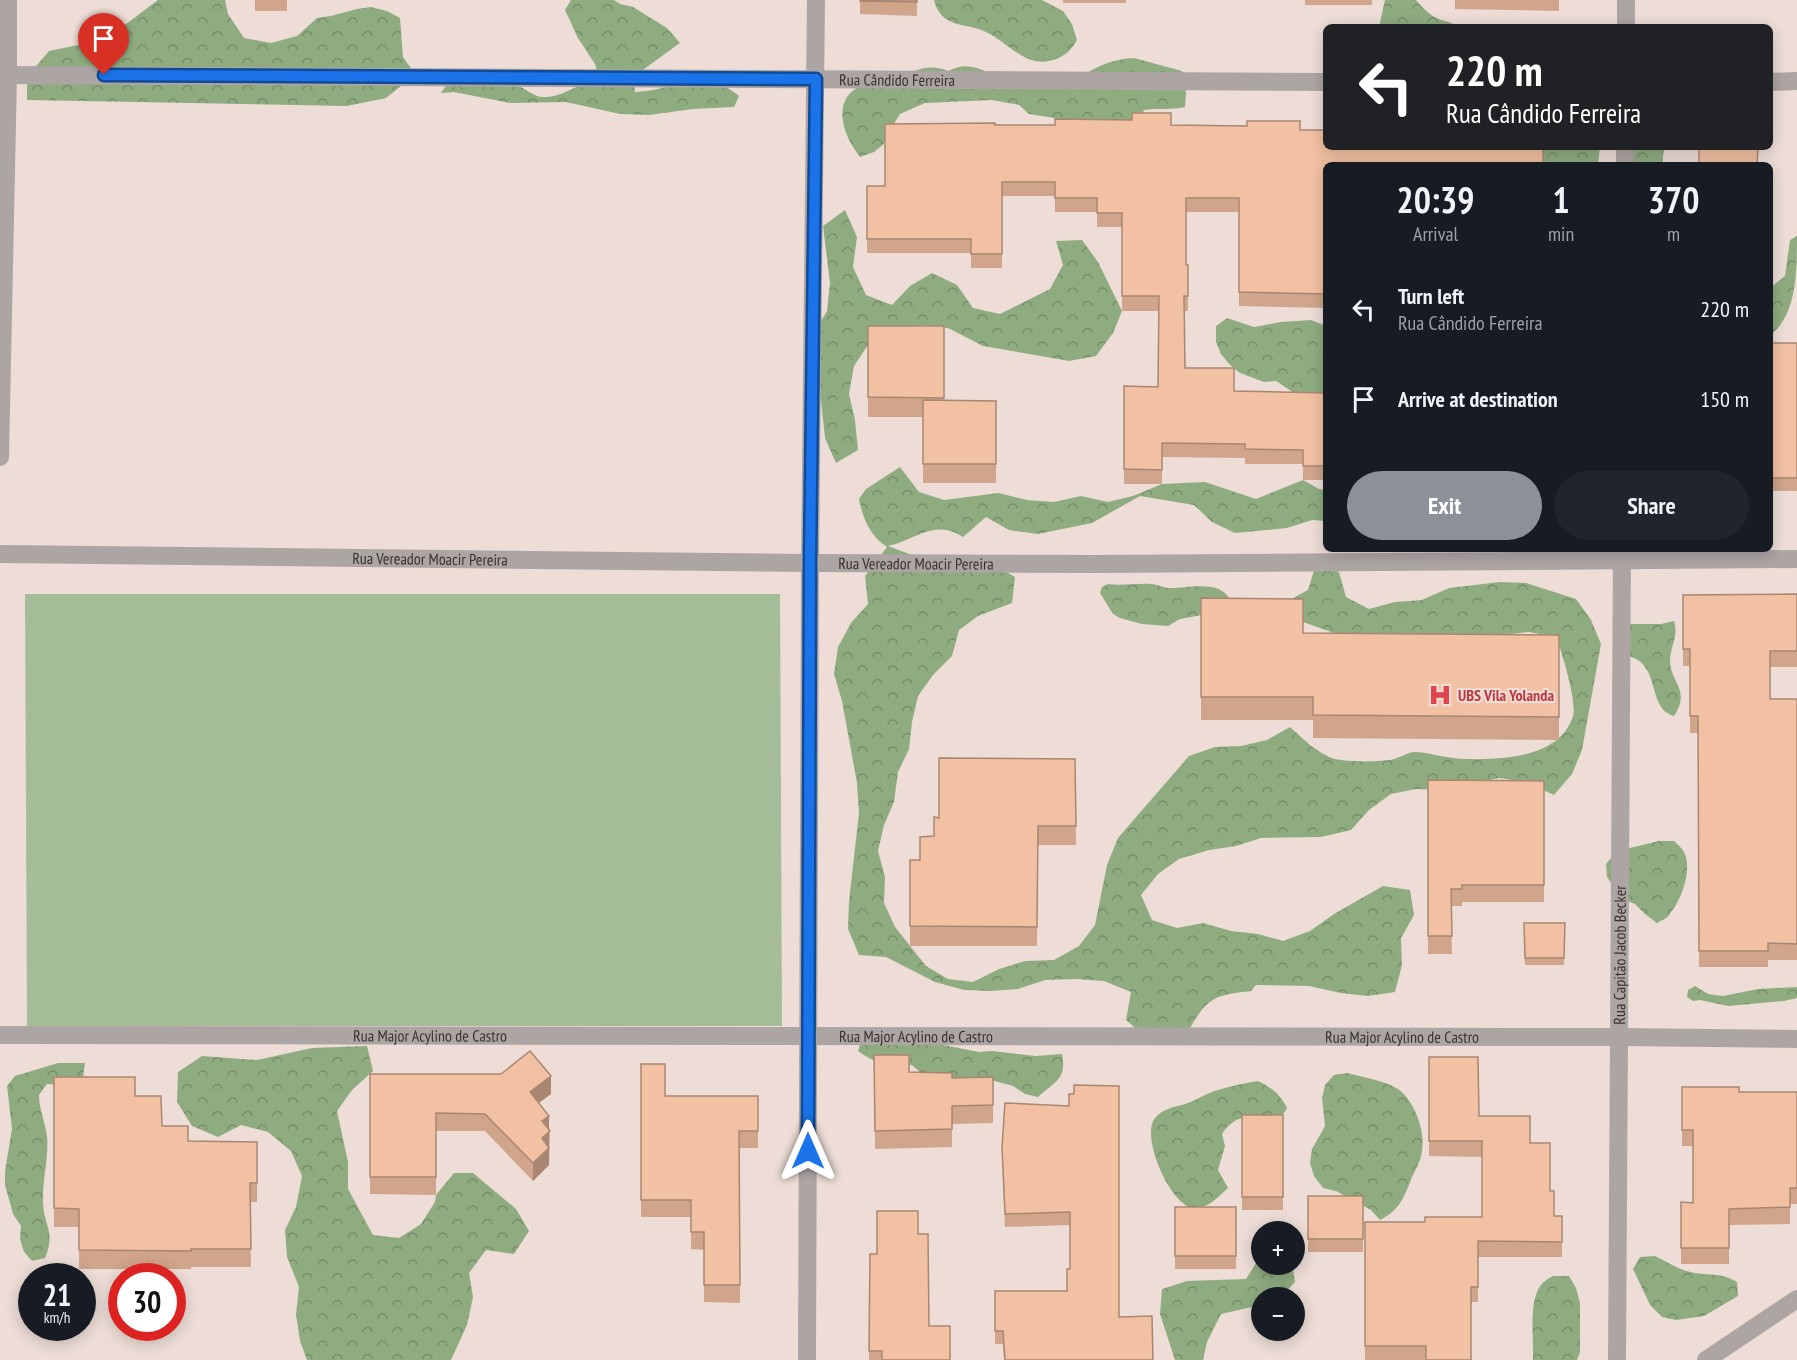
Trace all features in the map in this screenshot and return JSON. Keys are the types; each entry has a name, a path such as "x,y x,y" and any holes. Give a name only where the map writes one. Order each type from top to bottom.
{"street":[{"path":"0,456 4,75 8,0"},
{"path":"807,1360 810,563 816,0"},
{"path":"1626,0 1626,24"},
{"name":"Rua Cândido Ferreira","path":"4,75 1323,82"},
{"path":"1773,82 1797,81"},
{"name":"Rua Vereador Moacir Pereira","path":"0,554 1095,564 1622,554 1797,559"},
{"name":"Rua Capitão Jacob Becker","path":"1617,1360 1622,554"},
{"name":"Rua Major Acylino de Castro","path":"0,1035 1620,1036 1797,1039"},
{"path":"1706,1360 1797,1299"}],"green space":[{"path":"158,0 225,0 228,14 244,38 271,43 297,36 317,18 371,7 387,11 400,18 403,57 417,77 406,82 386,98 347,106 27,100 27,85 31,72 49,51 78,45 118,30"},
{"path":"571,0 614,0 633,7 667,28 680,43 633,77 635,92 688,82 713,82 739,96 734,107 693,109 649,115 620,114 566,102 510,103 454,92 441,93 449,81 516,86 537,96 546,97 559,95 599,78 595,64 578,38 565,10"},
{"path":"934,0 1042,0 1063,11 1072,24 1077,40 1061,57 1043,62 1034,61 986,32 948,20 937,9"},
{"path":"1385,0 1416,0 1432,15 1452,24 1380,24"},
{"path":"1134,58 1182,71 1186,93 1185,107 1144,110 1139,122 1068,123 1055,118 1029,114 1019,105 992,100 925,103 900,114 885,138 884,144 874,152 860,157 845,129 843,109 846,100 852,92 866,83 923,69 934,68 948,71 967,66 987,72 1070,84 1100,66 1116,60"},
{"path":"1536,150 1600,150 1598,162 1545,162"},
{"path":"1630,150 1664,150 1663,162 1632,162"},
{"path":"845,210 857,237 853,267 866,295 892,305 910,286 932,273 957,285 973,308 1000,314 1050,289 1063,265 1056,241 1082,240 1098,262 1122,311 1113,333 1096,356 1069,361 983,346 948,328 922,325 893,333 868,345 854,366 849,394 858,450 836,463 825,438 814,333 827,311 830,283 823,226"},
{"path":"1797,236 1794,291 1786,316 1773,332 1773,286 1785,276 1790,240"},
{"path":"1227,318 1254,327 1311,320 1323,325 1323,397 1300,397 1276,381 1264,382 1240,373 1221,354 1216,342 1216,326"},
{"path":"900,467 919,492 944,500 998,493 1027,500 1054,502 1081,496 1108,502 1133,496 1162,484 1205,482 1256,499 1303,480 1323,490 1323,521 1312,520 1287,528 1235,533 1212,522 1194,505 1140,496 1092,523 1038,534 1009,530 986,517 963,537 953,532 934,530 888,546 912,555 993,564 1015,577 1012,603 978,616 959,630 952,656 933,675 918,696 909,749 898,772 894,802 884,825 878,851 885,877 884,903 895,927 926,966 948,979 973,982 999,969 1025,961 1054,960 1079,946 1095,925 1107,865 1118,838 1189,756 1215,747 1241,746 1267,740 1290,727 1317,750 1329,757 1341,760 1384,761 1416,752 1460,759 1496,759 1528,754 1543,748 1556,741 1566,730 1574,709 1565,665 1556,637 1529,632 1501,635 1337,634 1303,622 1284,603 1308,590 1316,564 1339,572 1346,597 1369,609 1395,602 1422,600 1449,588 1500,582 1526,583 1576,599 1591,620 1601,644 1582,750 1572,774 1554,795 1526,782 1499,778 1444,790 1416,789 1391,794 1369,810 1351,830 1321,837 1261,838 1179,859 1158,874 1141,895 1152,920 1177,928 1203,923 1283,941 1310,931 1334,914 1383,886 1410,890 1414,915 1401,938 1402,965 1395,992 1368,996 1309,986 1256,985 1251,991 1214,999 1202,1010 1190,1028 1140,1032 1126,1020 1131,992 1104,981 1045,980 1018,989 964,990 935,982 886,957 859,955 848,929 859,813 857,783 842,701 834,674 838,647 851,623 868,604 865,576 887,547 876,538 863,513 859,499 866,489"},
{"path":"1108,584 1151,584 1170,588 1212,587 1226,594 1231,601 1207,614 1180,619 1168,626 1142,624 1113,614 1100,593 1102,587"},
{"path":"25,594 780,594 782,1026 27,1026"},
{"path":"1674,621 1675,637 1670,662 1681,700 1674,716 1665,711 1660,704 1646,668 1639,661 1628,656 1629,624 1661,624"},
{"path":"1659,841 1674,841 1684,852 1687,867 1678,902 1668,916 1657,923 1635,904 1622,899 1607,877 1606,864 1617,851"},
{"path":"1695,986 1708,994 1723,996 1758,989 1797,987 1797,998 1728,1006 1700,1000 1693,1001 1687,997 1688,990"},
{"path":"861,1042 938,1044 979,1052 992,1051 1035,1056 1062,1054 1063,1069 1058,1079 1038,1097 1025,1094 1013,1086 987,1079 960,1081 923,1075 912,1065 877,1061 858,1051"},
{"path":"367,1046 373,1071 352,1090 337,1111 348,1162 348,1189 373,1235 399,1238 421,1224 435,1202 436,1195 454,1173 473,1173 516,1209 529,1231 514,1254 486,1250 469,1273 473,1297 467,1325 451,1360 307,1360 300,1341 296,1314 299,1287 287,1257 285,1230 296,1207 302,1176 291,1151 268,1132 241,1125 218,1137 192,1126 177,1102 178,1072 202,1056 257,1060 312,1048"},
{"path":"58,1063 85,1063 83,1077 60,1085 47,1084 39,1095 47,1136 43,1203 49,1241 45,1258 32,1261 24,1252 20,1239 21,1226 13,1214 5,1185 12,1129 7,1086 15,1076"},
{"path":"1348,1073 1385,1083 1404,1094 1418,1117 1422,1134 1423,1143 1419,1162 1404,1196 1393,1211 1380,1220 1371,1210 1336,1191 1323,1188 1314,1176 1310,1163 1312,1149 1325,1126 1322,1098 1325,1085 1334,1075"},
{"path":"1258,1081 1275,1092 1287,1108 1280,1119 1241,1118 1228,1127 1222,1134 1225,1146 1218,1170 1228,1188 1203,1207 1193,1208 1184,1204 1167,1183 1154,1154 1151,1127 1155,1118 1166,1110 1214,1091"},
{"path":"1655,1256 1690,1272 1731,1279 1737,1282 1738,1296 1704,1316 1676,1320 1662,1317 1650,1305 1633,1269 1640,1257"},
{"path":"1251,1271 1251,1275 1294,1275 1295,1282 1290,1287 1251,1287 1251,1307 1221,1314 1207,1342 1203,1360 1175,1360 1160,1314 1162,1289 1187,1281 1246,1279"},
{"path":"1553,1276 1569,1276 1576,1288 1580,1303 1580,1352 1577,1360 1533,1360 1534,1301 1541,1285"}],"building":[{"path":"917,0 917,2 860,1"},
{"path":"1132,113 1171,113 1171,125 1247,126 1247,121 1300,121 1300,130 1323,130 1323,150 1543,150 1543,162 1323,162 1323,294 1239,292 1239,198 1186,198 1188,296 1184,296 1185,368 1234,368 1234,391 1323,393 1323,466 1303,466 1303,450 1245,449 1245,444 1162,443 1162,470 1124,469 1124,386 1158,387 1159,296 1122,296 1122,213 1097,213 1097,198 1055,198 1055,182 1002,182 1002,254 971,254 971,239 867,239 867,186 885,186 885,124 1055,125 1055,119 1132,120"},
{"path":"1699,150 1758,150 1757,162 1699,162"},
{"path":"868,326 944,326 944,398 868,397"},
{"path":"1773,343 1797,343 1797,478 1773,478"},
{"path":"923,400 996,401 996,464 923,464"},
{"path":"1797,594 1797,651 1770,651 1770,699 1797,699 1797,944 1768,943 1768,951 1699,951 1698,716 1690,716 1690,649 1683,649 1683,595"},
{"path":"1201,598 1303,599 1303,633 1559,635 1559,717 1313,715 1313,697 1201,697"},
{"path":"939,758 1075,759 1076,826 1038,826 1037,927 910,926 910,860 920,860 920,837 934,836 934,817 939,818"},
{"path":"1428,780 1544,781 1544,885 1462,885 1462,889 1451,889 1452,936 1428,936"},
{"path":"1524,923 1565,923 1564,958 1525,958"},
{"path":"530,1051 551,1076 530,1092 549,1116 542,1121 550,1131 542,1138 549,1148 533,1163 485,1114 436,1113 436,1177 370,1177 370,1074 501,1074"},
{"path":"874,1055 909,1055 909,1072 952,1073 952,1078 993,1077 993,1105 952,1106 952,1129 875,1131"},
{"path":"1429,1057 1478,1057 1479,1116 1530,1116 1530,1143 1550,1143 1550,1191 1554,1191 1554,1216 1562,1216 1562,1242 1478,1241 1478,1287 1471,1287 1471,1360 1426,1360 1426,1346 1365,1346 1365,1222 1425,1222 1425,1217 1482,1217 1482,1141 1429,1141"},
{"path":"641,1064 665,1064 665,1096 758,1096 758,1131 739,1131 740,1285 704,1285 704,1232 691,1232 691,1200 641,1200"},
{"path":"54,1077 135,1077 135,1096 161,1096 162,1126 188,1126 188,1141 257,1142 257,1183 250,1183 251,1249 79,1250 79,1209 54,1208"},
{"path":"1074,1085 1119,1086 1119,1317 1152,1316 1153,1360 1005,1360 1003,1331 995,1331 995,1291 1067,1291 1067,1269 1070,1269 1070,1212 1005,1214 1002,1147 1005,1103 1069,1106 1069,1094 1074,1094"},
{"path":"1682,1087 1739,1087 1739,1092 1797,1092 1797,1188 1790,1188 1790,1207 1729,1209 1729,1248 1681,1248 1681,1202 1693,1203 1693,1130 1682,1130"},
{"path":"1242,1115 1283,1115 1283,1197 1242,1197"},
{"path":"1308,1196 1363,1196 1363,1239 1308,1239"},
{"path":"1175,1207 1236,1207 1236,1256 1175,1256"},
{"path":"877,1211 918,1211 918,1234 928,1234 929,1326 950,1326 950,1360 882,1360 882,1351 869,1351 870,1254 877,1254"}],"place":[{"name":"UBS Vila Yolanda","path":"1440,695"}],"route":[{"path":"104,75 816,79 810,563 808,1151"}]}
